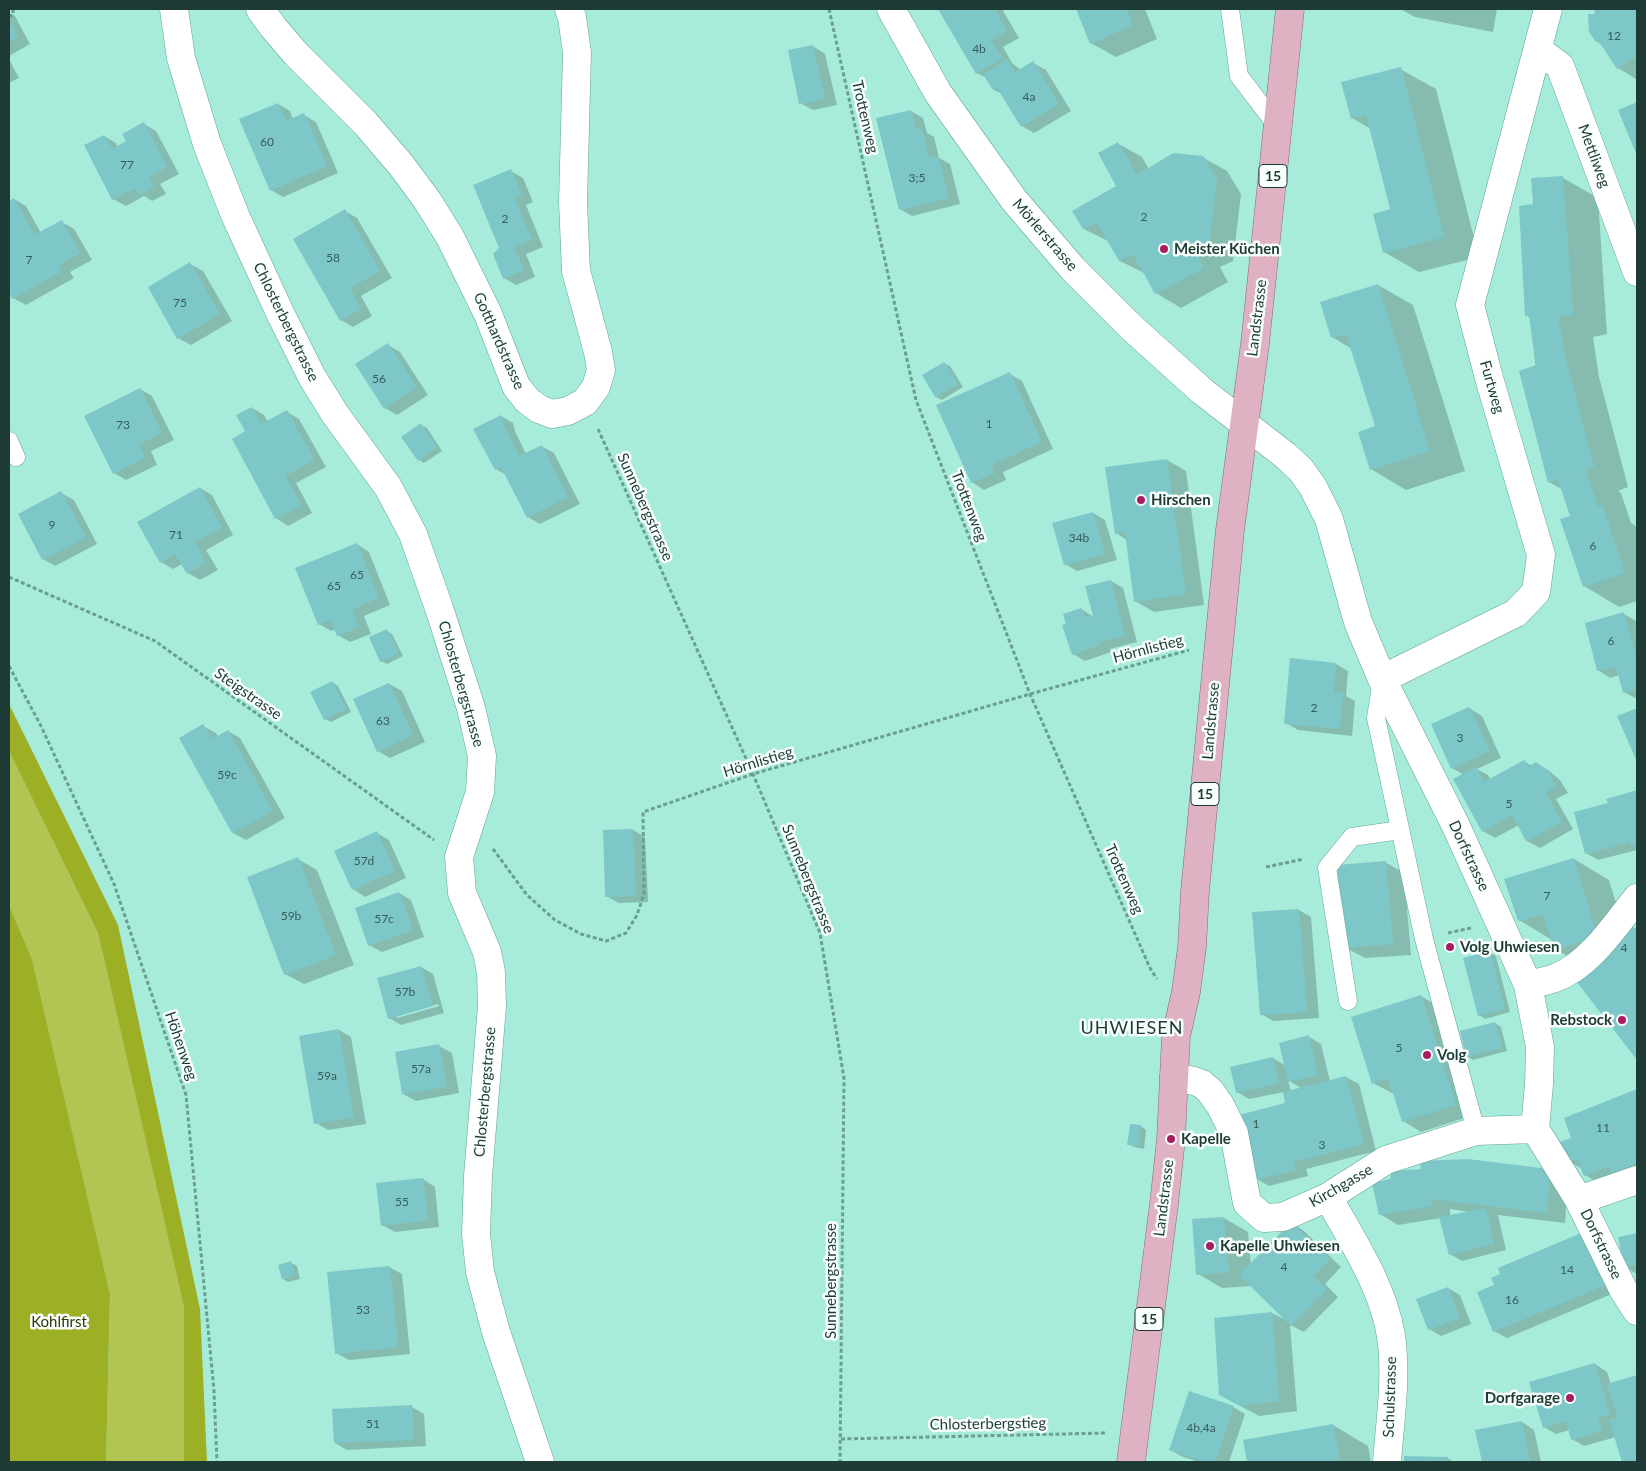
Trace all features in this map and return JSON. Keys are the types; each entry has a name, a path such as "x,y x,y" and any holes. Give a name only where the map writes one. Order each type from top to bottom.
{"main road":[{"name":"Landstrasse","path":"1132,1462 1171,1139 1176,1036 1186,992 1192,947 1195,891 1220,632 1243,423 1255,344 1290,9"}],"street":[{"name":"Chlosterbergstrasse","path":"174,9 181,58 207,144 236,215 280,313 312,378 335,414 388,488 413,534 472,708 482,756 480,792 463,845 462,894 487,952 491,972 492,1006 478,1176 476,1234 480,1272 496,1332 540,1462"},
{"name":"Gotthardstrasse","path":"260,9 296,54 366,124 401,165 427,200 450,237 488,314 516,386 527,400 539,409 552,414 568,411 585,402"},
{"path":"569,9 572,17 577,53 573,202 576,271 601,370 596,387 585,402"},
{"name":"Mörlerstrasse","path":"892,9 938,93 1014,200 1073,269 1131,327 1202,391 1243,423"},
{"name":"Furtweg","path":"1382,679 1516,613 1536,592 1541,555 1489,378 1470,305 1548,9"},
{"name":"Mettliweg","path":"1538,50 1560,66 1637,272"},
{"name":"Dorfstrasse","path":"1243,423 1286,456 1300,470 1313,487 1328,518 1358,622 1382,679 1455,824 1528,985 1540,1047 1535,1129 1579,1200 1624,1291 1637,1312"},
{"path":"1528,985 1556,978 1577,966 1599,946 1637,898"},
{"name":"Kirchgasse","path":"1174,1077 1202,1084 1210,1091 1220,1105 1234,1133 1247,1203 1264,1218 1283,1216 1328,1197 1386,1160 1476,1131 1535,1129"},
{"path":"1579,1200 1637,1180"},
{"name":"Schulstrasse","path":"1328,1197 1357,1249 1381,1298 1391,1336 1394,1380 1387,1462"}],"lane":[{"path":"1230,9 1238,76 1278,127"},
{"path":"1382,679 1376,718 1424,940 1476,1131"},
{"path":"1348,1000 1327,868 1352,837 1400,830"}],"path":[{"path":"9,17 13,15 13,9"},
{"name":"Trottenweg","path":"829,9 916,400 1030,694 1150,968 1158,980"},
{"name":"Sunnebergstrasse","path":"585,402 753,774 820,933 844,1078 840,1462"},
{"name":"Steigstrasse","path":"9,577 155,642 463,845"},
{"name":"Hörnlistieg","path":"463,845 492,849 527,895 555,920 581,934 606,941 626,933 637,915 644,894 643,812 753,774 1197,648"},
{"name":"Höhenweg","path":"9,666 41,726 114,884 186,1095 214,1391 217,1462"},
{"path":"1424,940 1478,927"},
{"name":"Chlosterbergstieg","path":"841,1439 1094,1433 1135,1435"}],"green space":[{"path":"9,704 118,925 200,1309 207,1462 184,1462 184,1307 98,933 9,751"},
{"path":"9,751 98,933 184,1307 184,1462 106,1462 110,1294 32,959 9,905"},
{"name":"Kohlfirst","path":"9,905 32,959 110,1294 106,1462 9,1462"}],"building":[{"path":"938,9 995,9 1007,31 991,40 1002,58 976,74"},
{"path":"1076,9 1127,9 1133,25 1090,44"},
{"path":"1594,9 1637,9 1637,56 1617,69 1598,40 1596,42 1589,32 1588,14 1595,14"},
{"path":"9,20 18,37 9,42"},
{"path":"813,45 825,99 799,104 788,50"},
{"path":"1007,59 1015,72 1033,61 1059,104 1021,127 997,88 993,90 983,74"},
{"path":"1401,67 1444,237 1383,253 1373,214 1390,209 1366,115 1351,119 1341,82"},
{"path":"1637,102 1637,156 1618,110"},
{"path":"278,103 286,121 304,113 327,166 270,191 239,119"},
{"path":"911,110 916,130 922,128 929,158 938,156 949,198 899,210 876,118"},
{"path":"144,122 167,167 149,177 154,187 139,195 135,188 112,200 84,145 104,135 112,149 126,141 122,134"},
{"path":"1118,142 1137,175 1173,153 1203,156 1217,179 1209,247 1196,253 1204,268 1155,294 1133,254 1119,261 1097,223 1083,229 1072,211 1116,186 1098,153"},
{"path":"511,169 522,195 514,198 532,240 514,247 524,270 503,279 493,254 499,248 473,185"},
{"path":"1563,176 1573,314 1558,317 1565,356 1594,467 1548,483 1519,371 1536,365 1529,316 1525,316 1519,206 1533,204 1531,178"},
{"path":"14,198 34,235 62,220 80,253 59,265 62,271 12,299 9,292 9,201"},
{"path":"345,209 380,271 350,288 361,309 340,321 293,239"},
{"path":"190,262 220,314 177,339 148,287"},
{"path":"1378,284 1430,451 1370,470 1358,432 1375,426 1346,334 1331,338 1320,302"},
{"path":"388,343 417,387 384,409 355,364"},
{"path":"944,362 958,384 935,397 922,375"},
{"path":"1010,372 1042,442 991,465 995,473 971,483 936,405"},
{"path":"140,388 162,433 139,444 145,458 113,474 84,416"},
{"path":"252,407 261,424 287,410 314,460 285,476 301,506 275,519 232,439 245,431 236,415"},
{"path":"501,415 519,456 542,445 568,497 527,518 501,467 495,470 473,429"},
{"path":"421,423 437,447 418,461 401,437"},
{"name":"Hirschen","path":"1167,459 1186,594 1134,602 1125,533 1115,534 1105,467"},
{"path":"1586,471 1598,507 1602,505 1625,573 1583,587 1560,519 1570,516 1558,480"},
{"path":"200,487 222,528 194,542 206,563 187,574 175,554 160,563 137,522"},
{"path":"61,491 86,537 42,560 18,514"},
{"path":"1093,512 1105,554 1064,565 1052,523"},
{"path":"357,543 379,598 352,609 359,627 337,636 330,620 318,625 295,568"},
{"path":"1111,580 1125,636 1098,642 1099,645 1072,655 1062,625 1066,624 1063,614 1081,608 1085,618 1093,616 1085,586"},
{"path":"1624,612 1637,660 1637,689 1623,693 1616,667 1597,671 1585,623"},
{"path":"387,629 398,653 380,662 369,637"},
{"path":"1290,658 1336,663 1334,692 1343,693 1340,729 1284,724"},
{"path":"332,681 346,709 324,720 310,692"},
{"path":"389,683 413,735 377,752 353,699"},
{"path":"1469,707 1490,751 1451,769 1431,724"},
{"path":"1637,708 1637,762 1617,716"},
{"path":"203,724 212,739 228,730 273,811 232,833 179,738"},
{"path":"1524,760 1528,767 1536,762 1548,771 1556,786 1545,792 1562,822 1526,841 1512,815 1482,832 1453,779 1476,767 1484,782"},
{"path":"1637,790 1637,844 1631,846 1630,842 1585,854 1574,812 1608,803 1606,799"},
{"path":"633,829 636,896 605,897 603,830"},
{"path":"377,831 395,871 352,890 334,851"},
{"path":"298,857 336,955 284,975 247,877"},
{"path":"1574,858 1596,933 1590,939 1554,950 1543,914 1518,921 1504,879"},
{"path":"1386,861 1393,944 1345,948 1337,865"},
{"path":"399,892 413,930 368,946 355,908"},
{"path":"1299,909 1307,1012 1260,1015 1252,912"},
{"name":"Rebstock","path":"1629,923 1637,931 1637,1060 1576,981 1614,951 1608,945"},
{"path":"1490,951 1505,1009 1478,1016 1463,958"},
{"path":"421,966 433,1006 388,1019 377,978"},
{"path":"1421,995 1456,1105 1402,1122 1388,1078 1372,1084 1351,1017"},
{"path":"1495,1022 1502,1048 1466,1057 1460,1031"},
{"path":"339,1029 354,1117 314,1124 299,1036"},
{"path":"1309,1035 1318,1075 1288,1082 1279,1043"},
{"path":"439,1044 447,1087 402,1094 395,1052"},
{"path":"1273,1057 1279,1083 1236,1093 1230,1067"},
{"path":"1346,1076 1364,1144 1294,1162 1296,1170 1256,1180 1239,1115 1285,1103 1283,1092"},
{"path":"1637,1089 1637,1163 1612,1173 1609,1166 1584,1176 1577,1159 1568,1162 1560,1142 1571,1138 1564,1118"},
{"path":"1130,1124 1141,1125 1139,1146 1127,1145"},
{"path":"1468,1159 1550,1169 1547,1213 1432,1199 1432,1206 1379,1215 1372,1183 1390,1179 1392,1171 1421,1169 1420,1161"},
{"path":"423,1178 428,1220 381,1226 376,1183"},
{"path":"1486,1208 1494,1244 1449,1255 1439,1217"},
{"name":"Kapelle Uhwiesen","path":"1224,1217 1229,1272 1196,1275 1192,1219"},
{"path":"1291,1222 1330,1259 1313,1276 1327,1289 1291,1326 1239,1275"},
{"path":"1586,1231 1608,1284 1493,1332 1477,1292 1494,1285 1491,1278 1500,1274 1498,1268"},
{"path":"1637,1233 1636,1274 1635,1265 1624,1267 1618,1237"},
{"path":"291,1261 295,1276 282,1279 278,1265"},
{"path":"390,1266 398,1347 335,1354 327,1272"},
{"path":"1448,1287 1460,1318 1428,1330 1416,1299"},
{"path":"1272,1312 1279,1401 1240,1406 1219,1395 1214,1318"},
{"name":"Dorfgarage","path":"1595,1363 1610,1414 1598,1417 1602,1431 1571,1440 1566,1421 1543,1428 1529,1382"},
{"path":"1637,1375 1637,1462 1622,1462 1609,1420 1618,1417 1607,1384"},
{"path":"1189,1391 1234,1406 1215,1462 1205,1462 1169,1450"},
{"path":"412,1405 414,1440 334,1443 332,1409"},
{"path":"1522,1421 1530,1462 1482,1462 1475,1430"},
{"path":"1333,1424 1340,1462 1247,1462 1243,1440"},
{"path":"1404,1456 1448,1457 1448,1462 1404,1462"}],"place":[{"name":"Meister Küchen","path":"1164,249"},
{"name":"Hirschen","path":"1141,500"},
{"name":"Volg Uhwiesen","path":"1450,947"},
{"name":"Rebstock","path":"1622,1020"},
{"name":"Volg","path":"1427,1055"},
{"name":"Kapelle","path":"1171,1139"},
{"name":"Kapelle Uhwiesen","path":"1210,1246"},
{"name":"Dorfgarage","path":"1570,1398"}],"district":[{"name":"UHWIESEN","path":"1132,1028"}]}
